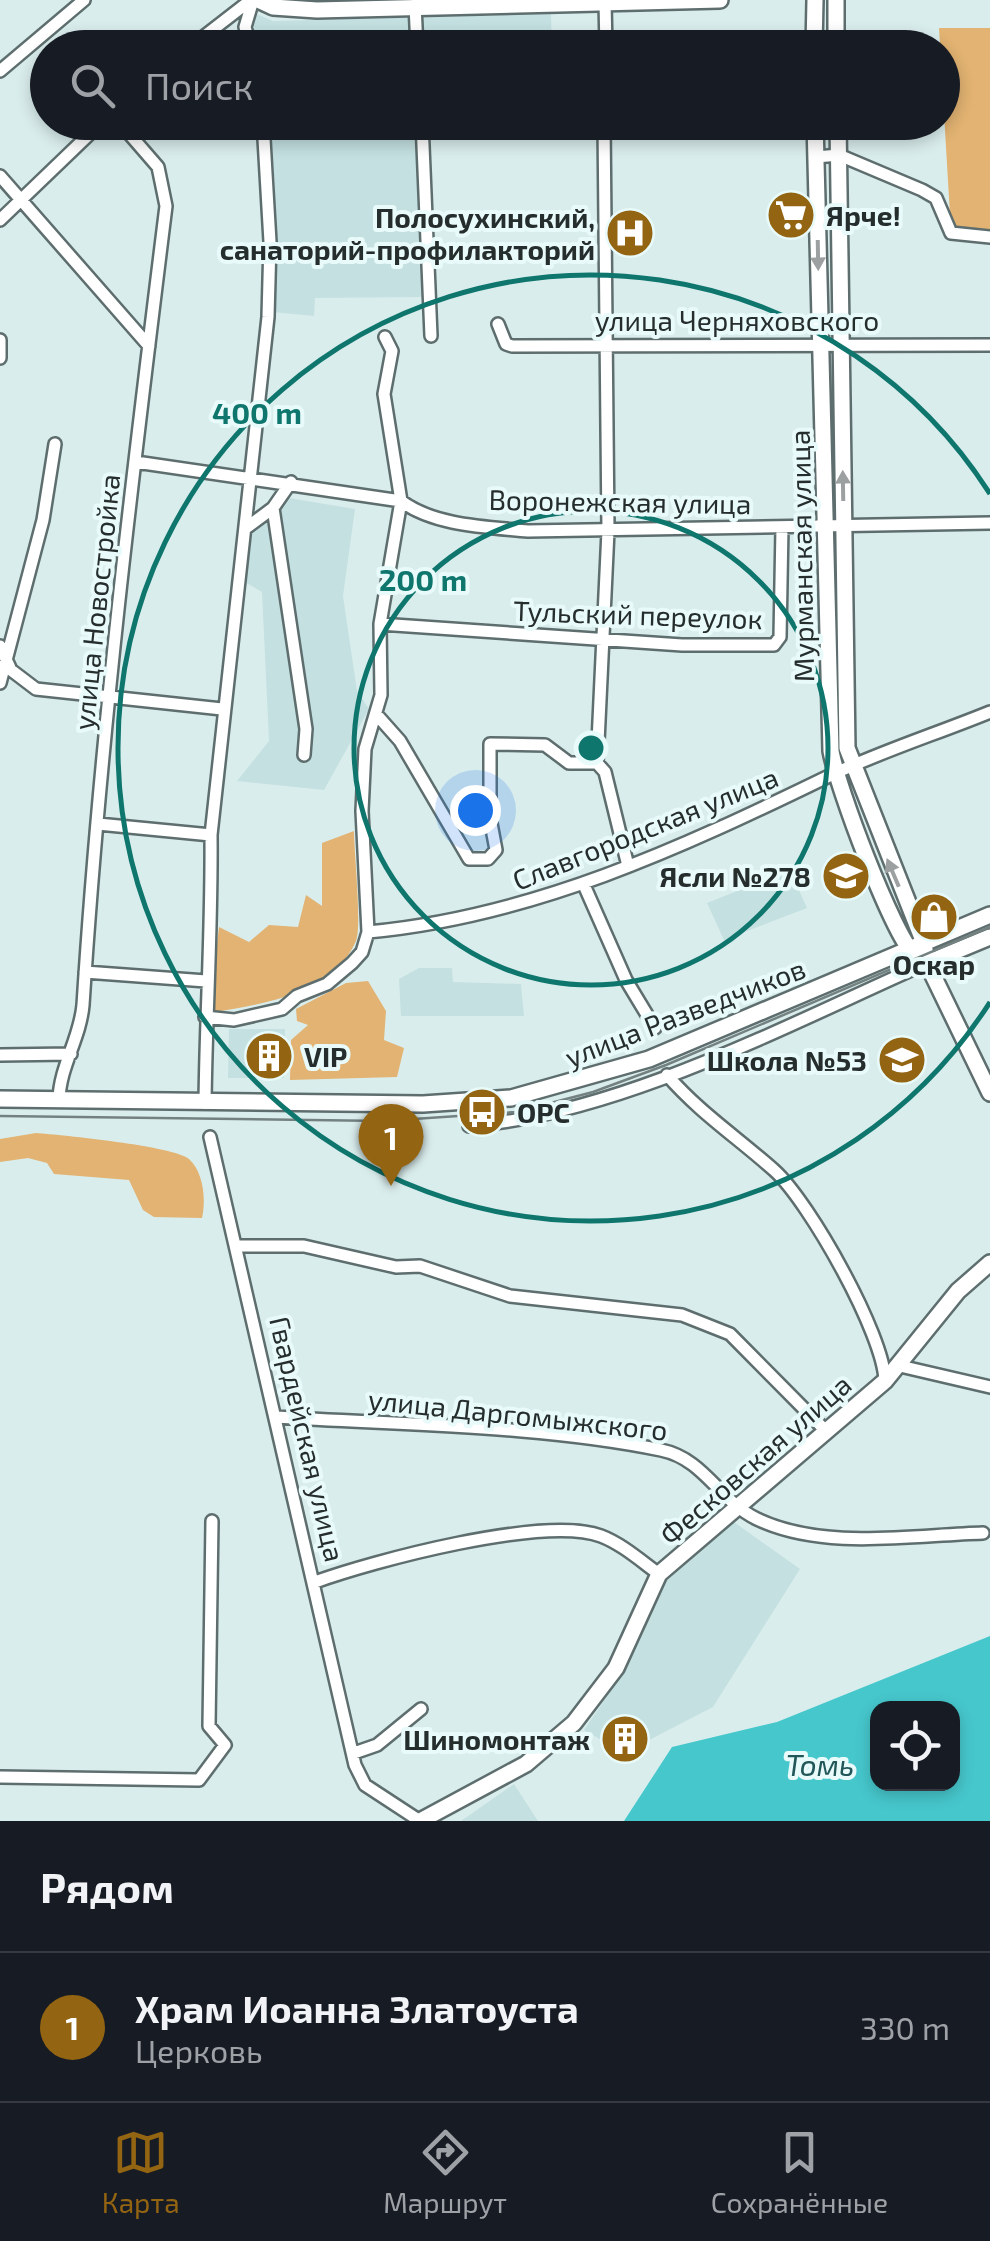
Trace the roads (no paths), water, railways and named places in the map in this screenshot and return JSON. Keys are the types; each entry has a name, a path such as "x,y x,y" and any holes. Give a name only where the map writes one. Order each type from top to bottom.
{"main road":[{"path":"254,0 273,7 317,10 720,0"},
{"path":"814,30 815,0"},
{"path":"836,0 836,30"},
{"name":"Мурманская улица","path":"816,140 835,774 916,946"},
{"name":"Мурманская улица","path":"839,140 844,705 851,768 916,946"},
{"name":"улица Разведчиков","path":"0,1099 423,1104 541,1092 648,1058 990,916"},
{"name":"улица Разведчиков","path":"927,963 990,937"},
{"path":"916,946 990,1094"},
{"name":"Фесковская улица","path":"420,1821 526,1764 574,1724 616,1668 659,1574 734,1506 885,1381 958,1291 990,1263"}],"street":[{"path":"60,0 70,11"},
{"path":"48,30 84,0"},
{"path":"213,30 254,0"},
{"path":"246,30 254,0"},
{"path":"605,2 606,30"},
{"path":"415,5 416,30"},
{"path":"0,71 30,45"},
{"path":"0,220 83,140"},
{"name":"улица Новостройка","path":"60,1100 60,1082 80,1033 165,185 158,168 135,140"},
{"path":"205,1103 204,1017 214,891 210,835 268,317 270,242 264,140"},
{"path":"423,140 431,336"},
{"path":"605,140 609,292 608,531 597,762 605,772 628,866"},
{"path":"816,157 839,155 936,198 951,233 990,238"},
{"path":"0,176 148,346"},
{"name":"улица Черняховского","path":"498,324 506,344 512,346 820,342 840,346 990,345"},
{"path":"204,1017 234,1020 282,1009 298,996 327,984 352,963 362,952 368,932 365,749 382,679 380,624 401,501 384,394 392,352 385,337"},
{"path":"0,340 0,358"},
{"path":"0,684 4,650 43,520 55,444"},
{"name":"Воронежская улица","path":"136,462 252,476 401,501 417,512 479,525 608,531 990,523"},
{"path":"246,528 273,508 292,482"},
{"path":"273,508 306,730 304,755"},
{"name":"Тульский переулок","path":"380,624 602,640 645,639 682,645 779,642 782,527"},
{"path":"4,650 11,670 36,689 222,709"},
{"name":"Славгородская улица","path":"368,932 493,914 584,884 783,802 835,774 990,712"},
{"path":"376,714 400,741 461,852 480,861 494,856 496,850 490,818 490,744 546,745 569,762 597,762"},
{"path":"98,824 210,835"},
{"path":"584,884 626,980 655,1028"},
{"name":"улица Разведчиков","path":"469,1126 562,1110 667,1075 927,963"},
{"path":"85,972 206,980"},
{"path":"0,1055 71,1054"},
{"path":"667,1075 697,1110 723,1124 798,1195 866,1319 885,1381"},
{"name":"Гвардейская улица","path":"210,1136 354,1753"},
{"path":"238,1246 304,1246 396,1267 420,1266 510,1296 682,1315 730,1334 826,1431"},
{"path":"900,1366 990,1386"},
{"name":"улица Даргомыжского","path":"276,1417 470,1429 662,1450 698,1465 734,1506"},
{"path":"734,1506 759,1520 831,1535 982,1533"},
{"path":"0,1778 199,1780 224,1745 209,1726 212,1522"},
{"path":"315,1582 418,1551 582,1532 620,1546 659,1574"},
{"path":"354,1753 377,1745 421,1709"},
{"name":"Фесковская улица","path":"354,1753 365,1785 420,1821"}],"water":[{"name":"Томь","path":"990,1636 990,1821 624,1821 672,1747 777,1722"}],"tram line":[{"path":"0,1116 384,1121 516,1112 593,1092 666,1065 990,927"}],"place":[{"name":"Ярче!","path":"791,215"},
{"name":"Полосухинский, санаторий-профилакторий","path":"630,233"},
{"name":"Ясли №278","path":"846,876"},
{"name":"Оскар","path":"934,917"},
{"name":"VIP","path":"269,1056"},
{"name":"Школа №53","path":"902,1060"},
{"name":"ОРС","path":"482,1112"},
{"name":"Храм Иоанна Златоуста","path":"391,1186"},
{"name":"Шиномонтаж","path":"625,1739"}]}
